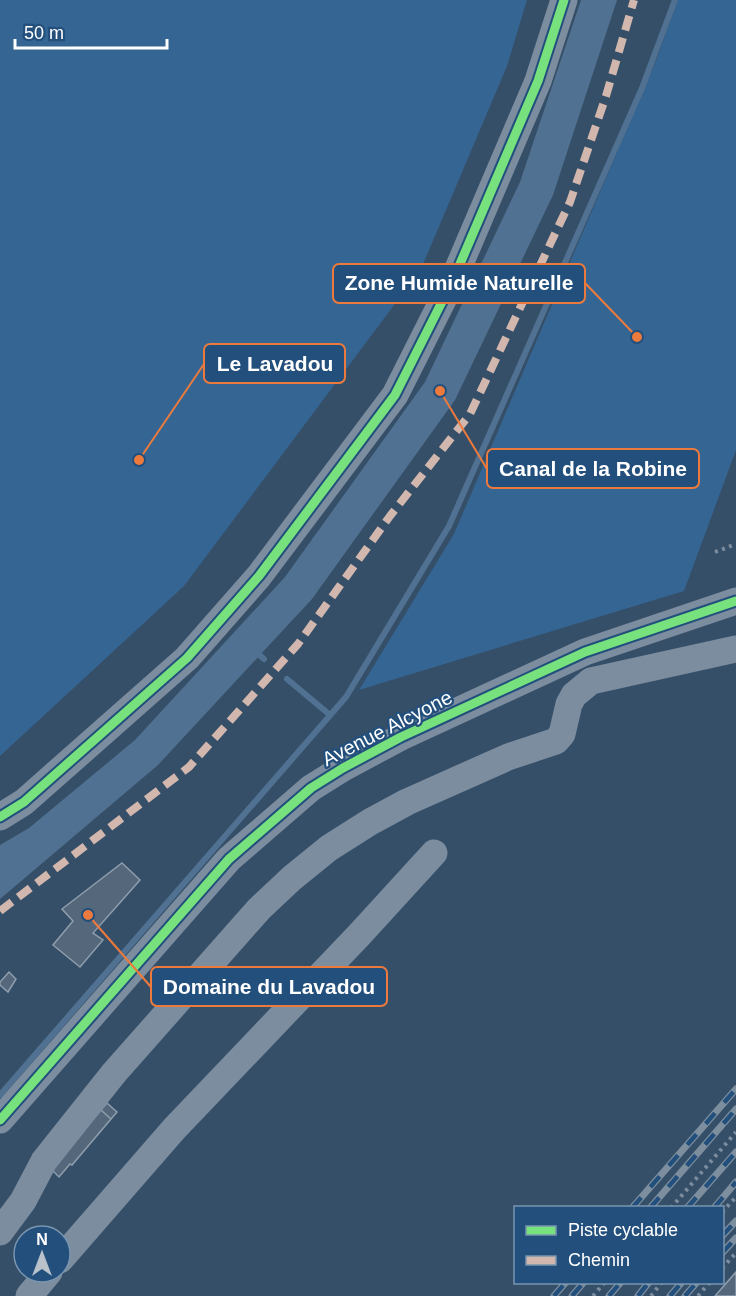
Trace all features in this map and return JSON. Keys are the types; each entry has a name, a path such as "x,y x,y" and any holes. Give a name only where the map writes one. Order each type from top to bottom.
{"street":[{"path":"0,818 24,802 187,658 259,576 395,395 454,278 473,234 538,81 564,0"},
{"name":"Avenue Alcyone","path":"0,1120 229,859 311,788 392,741 585,652 736,601"},
{"path":"0,1232 23,1200 44,1161 114,1073 259,909 320,855 370,822 407,802 508,757 560,739 569,704 574,695 591,681 736,649"},
{"path":"72,1246 174,1129 434,853"},
{"path":"28,1296 38,1284"}],"path":[{"path":"716,552 736,544"},
{"path":"673,1206 736,1132"},
{"path":"724,1211 736,1197"},
{"path":"724,1267 736,1253"},
{"path":"593,1296 602,1284"},
{"path":"651,1296 660,1284"},
{"path":"698,1296 708,1284"}],"shaded area":[{"path":"0,0 527,0 507,66 421,269 184,586 0,756"},
{"path":"581,0 617,0 553,195 455,400 312,599 158,765 0,899 0,845 29,828 135,740 285,577 425,382 520,182"},
{"path":"678,0 736,0 736,450 684,591 359,690 454,534 655,63"}],"building":[{"path":"122,863 140,880 93,933 103,940 80,967 53,945 73,921 62,909"},
{"path":"9,972 16,979 8,992 0,985 0,982"},
{"path":"107,1103 117,1112 111,1119 101,1110"},
{"path":"101,1110 111,1119 59,1177 51,1169"},
{"path":"736,1272 736,1296 715,1296"}],"waterway":[{"path":"0,1095 346,697 449,526 642,88 675,0"},
{"path":"255,651 264,659"},
{"path":"287,679 330,715"}],"railway":[{"path":"634,1206 736,1089"},
{"path":"652,1206 736,1109"},
{"path":"689,1206 736,1152"},
{"path":"716,1206 736,1182"},
{"path":"724,1234 736,1221"},
{"path":"724,1251 736,1238"},
{"path":"554,1296 564,1284"},
{"path":"572,1296 582,1284"},
{"path":"609,1296 619,1284"},
{"path":"638,1296 647,1284"},
{"path":"670,1296 680,1284"},
{"path":"685,1296 695,1284"}],"marked path":[{"path":"0,911 189,767 298,644 390,516 470,414 570,202 606,96 634,0"}],"cycle path":[{"path":"0,817 24,802 187,658 259,576 395,395 454,278 538,81 564,0"},
{"path":"0,1120 229,859 311,788 401,737 585,652 736,601"}],"place":[{"name":"Zone Humide Naturelle","path":"637,337"},
{"name":"Canal de la Robine","path":"440,391"},
{"name":"Le Lavadou","path":"139,460"},
{"name":"Domaine du Lavadou","path":"88,915"}]}
